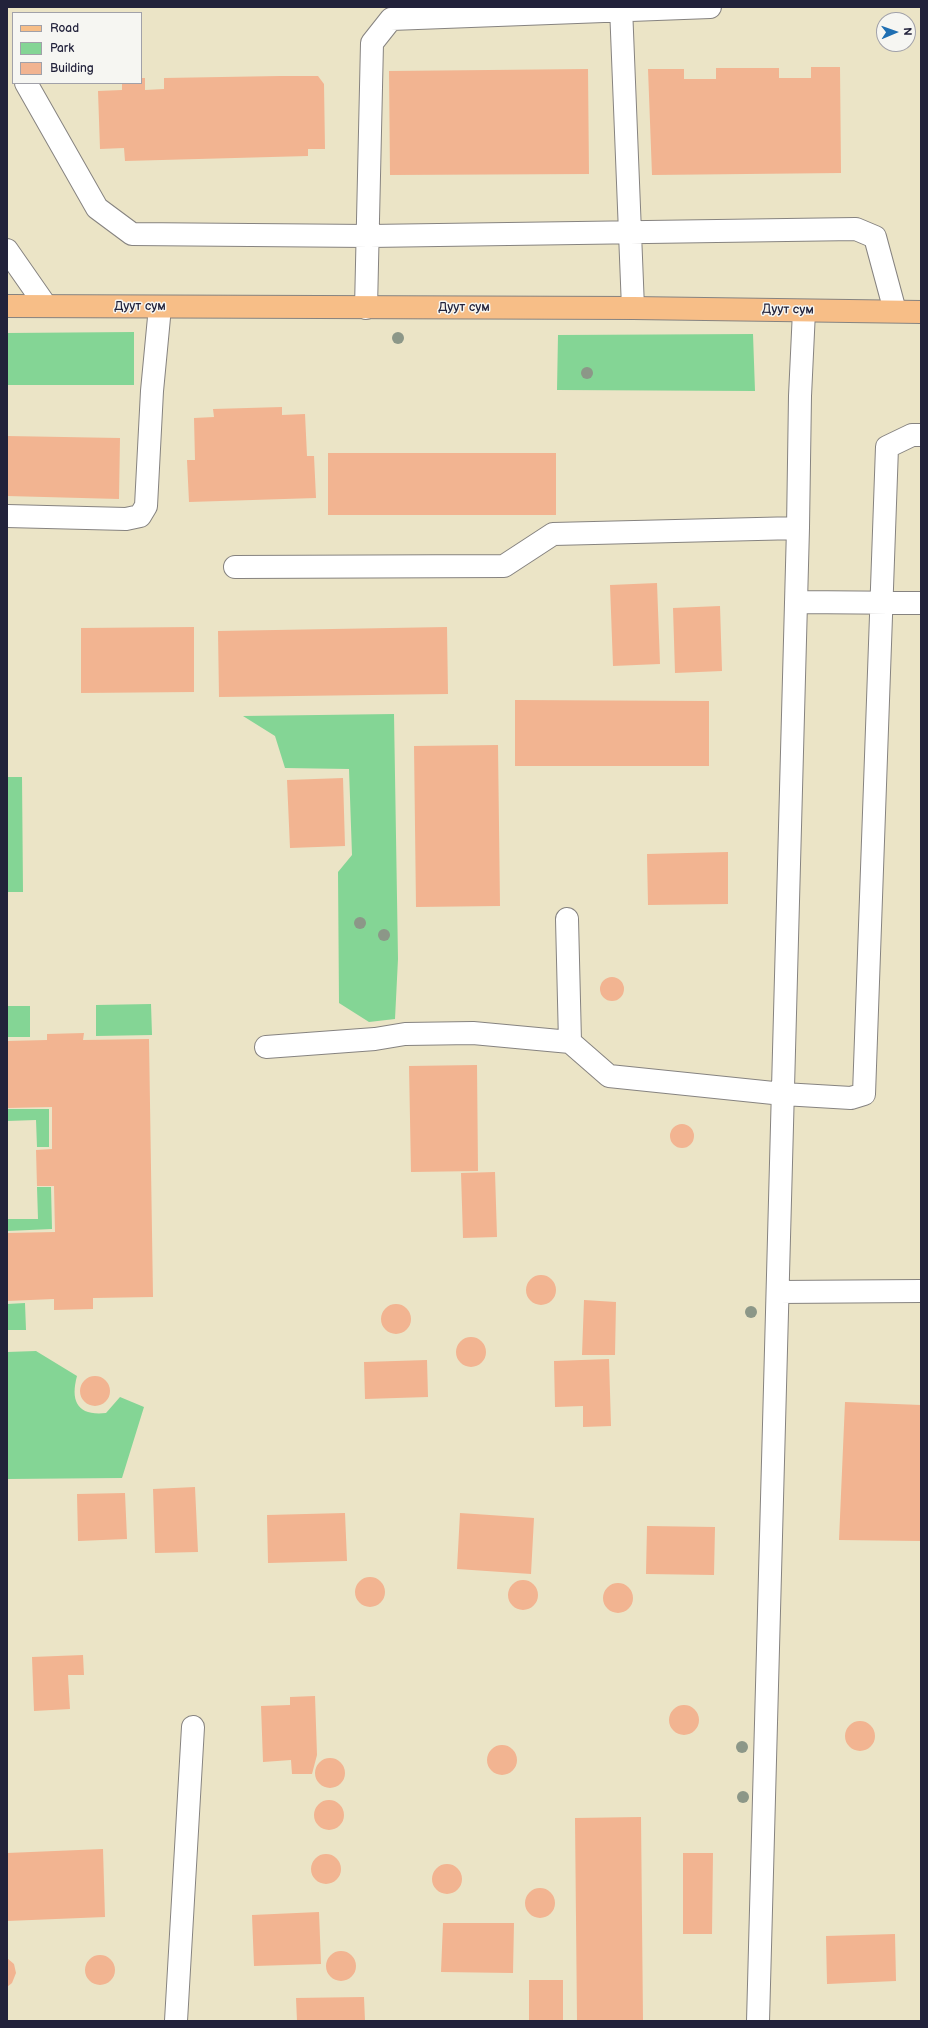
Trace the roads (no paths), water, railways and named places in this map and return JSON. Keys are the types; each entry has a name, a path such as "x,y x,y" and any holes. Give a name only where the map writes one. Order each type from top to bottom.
{"main road":[{"name":"Дуут сум","path":"7,306 633,308 921,312"}],"street":[{"path":"366,308 369,236 372,43 391,19 621,9 710,7"},
{"path":"621,9 633,308"},
{"path":"27,84 97,208 132,234 369,236 856,229 875,237 895,312"},
{"path":"7,250 46,306"},
{"path":"7,516 126,519 140,516 146,506 152,391 160,307"},
{"path":"758,2021 798,528 800,396 804,311"},
{"path":"266,1046 375,1039 405,1034 473,1033 570,1042 609,1076 783,1094 851,1098 864,1094 887,447 912,435 921,435"},
{"path":"235,567 504,566 553,534 798,528"},
{"path":"796,602 921,603"},
{"path":"567,919 570,1042"},
{"path":"778,1292 921,1291"},
{"path":"176,2021 193,1726"}]}
